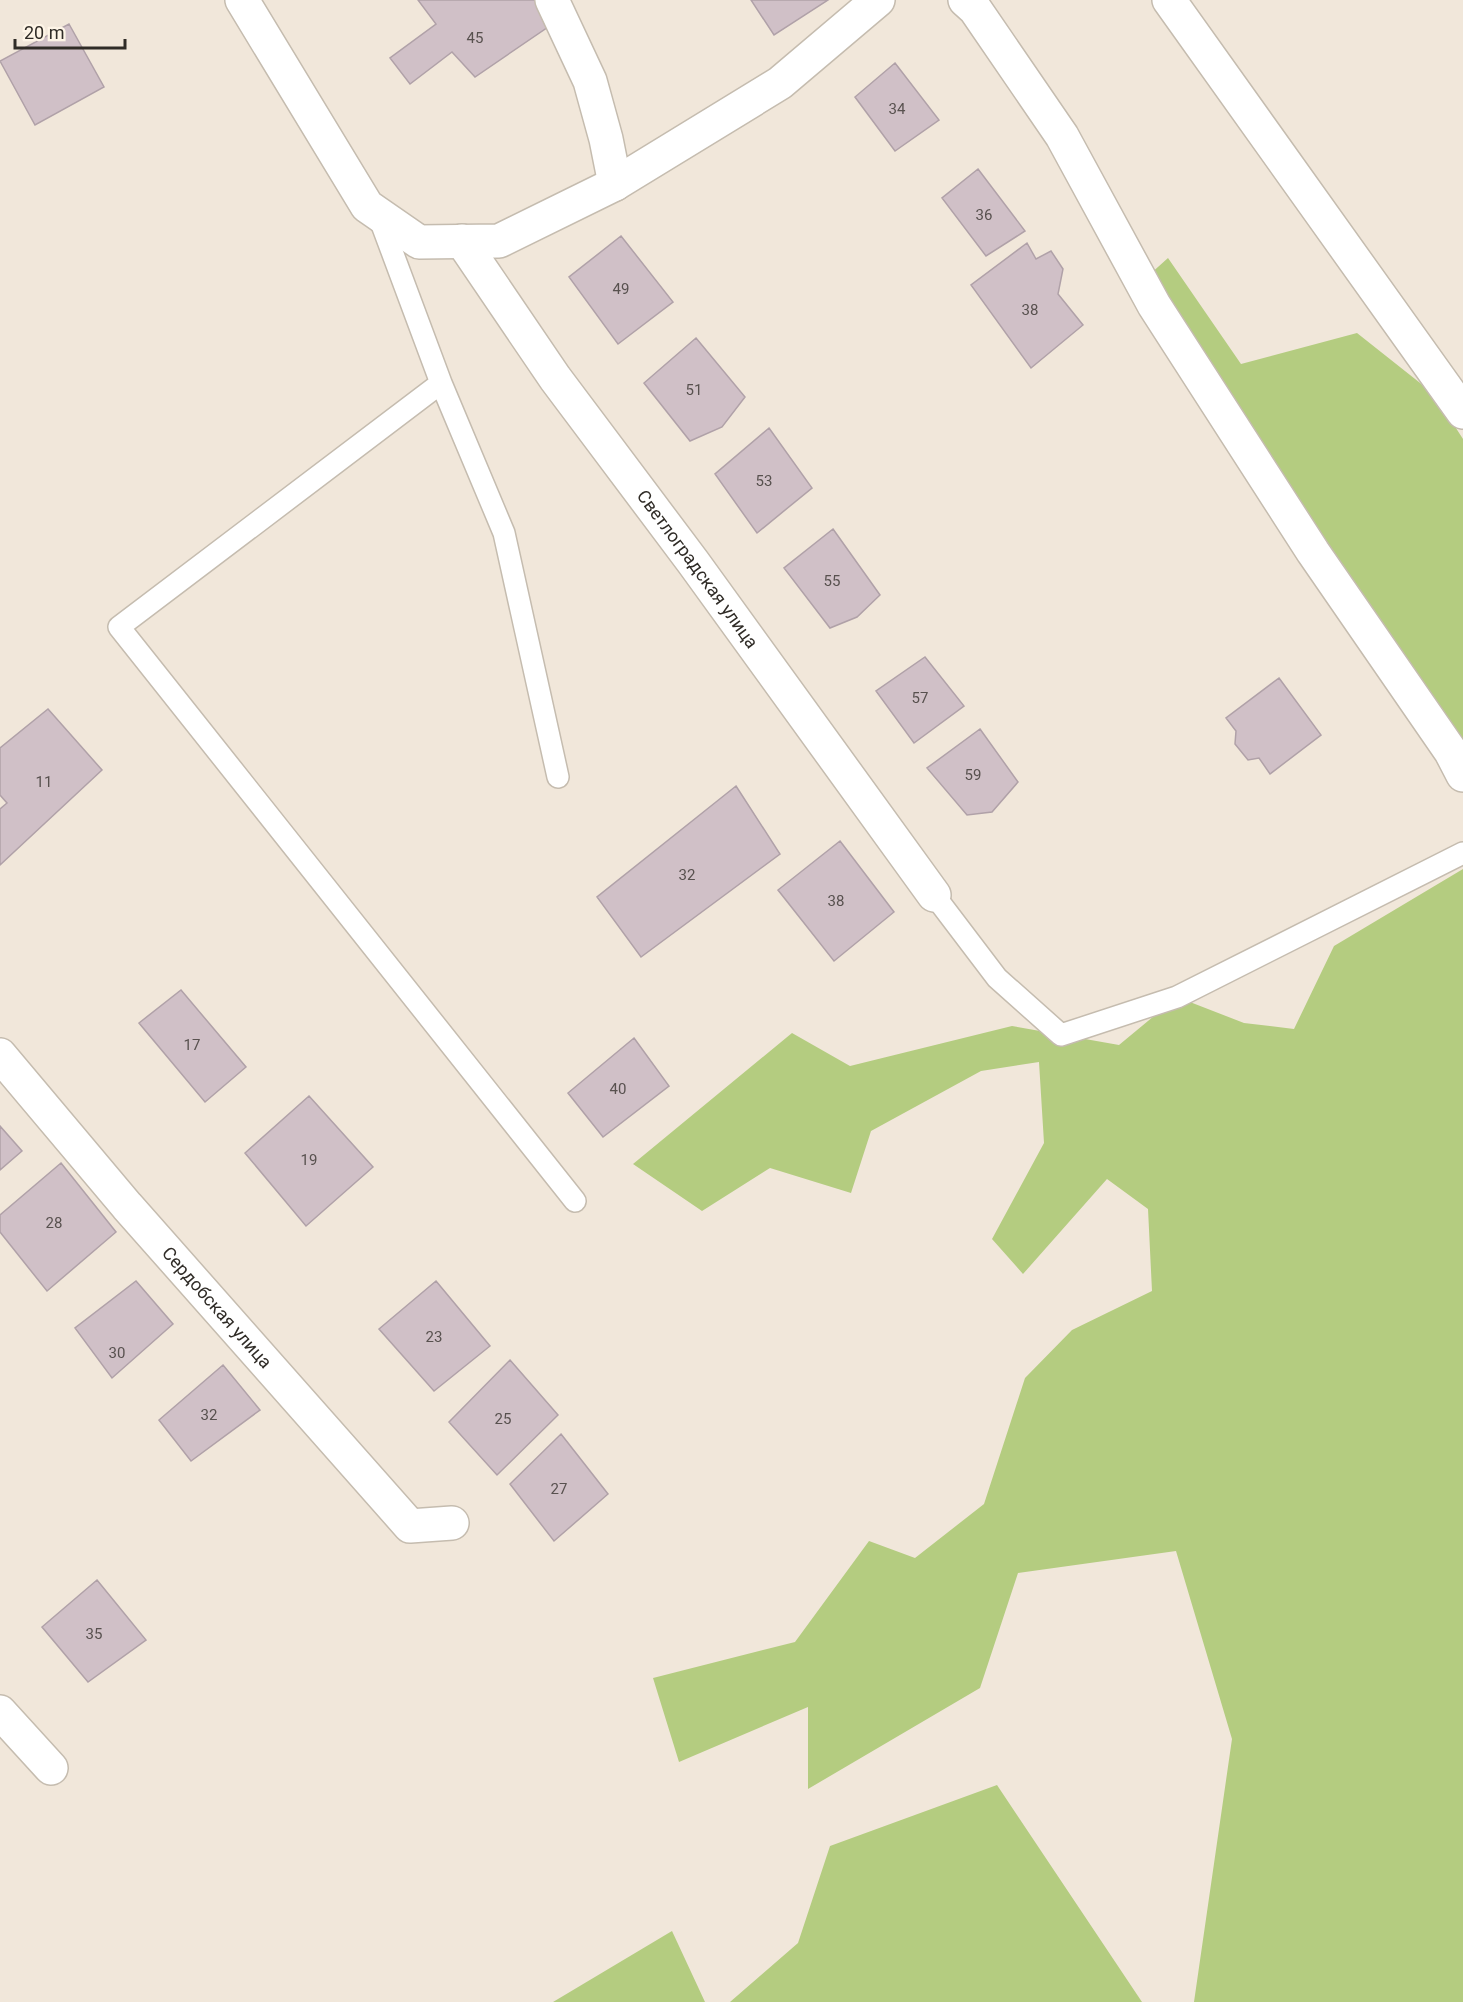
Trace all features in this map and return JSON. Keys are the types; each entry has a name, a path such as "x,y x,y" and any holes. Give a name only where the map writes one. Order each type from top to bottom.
{"street":[{"path":"242,0 367,206 419,242 499,241 615,184 780,83 878,0"},
{"path":"552,0 590,81 606,139 615,184"},
{"path":"965,0 975,9 1062,136 1154,305 1313,552 1450,752 1463,775"},
{"path":"1169,0 1463,412"},
{"name":"Светлоградская улица","path":"462,241 555,378 693,562 934,895"},
{"name":"Сердобская улица","path":"0,1055 127,1206 410,1526 452,1524"},
{"path":"0,1712 51,1768"}],"lane":[{"path":"378,213 441,383 504,533 558,777"},
{"path":"441,383 118,627 575,1201"},
{"path":"934,895 997,978 1061,1035 1177,997 1463,853"}],"green space":[{"path":"1168,258 1241,364 1357,333 1434,394 1463,439 1463,740 1139,284"},
{"path":"1463,869 1463,2002 1194,2002 1232,1739 1176,1551 1018,1573 980,1688 808,1789 808,1707 679,1762 653,1678 795,1642 869,1541 915,1558 984,1504 1025,1378 1072,1330 1152,1291 1148,1209 1107,1179 1023,1274 992,1239 1044,1143 1039,1062 981,1071 871,1131 851,1193 770,1168 702,1211 633,1164 792,1033 850,1066 1012,1026 1119,1045 1177,997 1244,1023 1294,1029 1334,946"},
{"path":"997,1785 1142,2002 730,2002 798,1943 830,1846"},
{"path":"672,1931 705,2002 553,2002"}],"building":[{"path":"418,0 536,0 551,25 475,77 452,52 410,84 390,58 436,24"},
{"path":"751,0 828,0 774,35"},
{"path":"69,24 104,87 35,125 0,61"},
{"path":"895,63 939,120 895,151 855,97"},
{"path":"978,169 1025,231 986,256 942,198"},
{"path":"621,236 673,302 618,344 569,277"},
{"path":"1027,243 1036,259 1051,251 1063,269 1058,294 1083,325 1031,368 971,285"},
{"path":"696,338 745,397 722,427 690,441 644,383"},
{"path":"769,428 812,488 757,533 715,474"},
{"path":"833,529 880,595 857,617 830,628 784,568"},
{"path":"925,657 964,706 914,743 876,691"},
{"path":"1279,678 1321,735 1270,774 1259,758 1248,760 1235,744 1236,731 1226,718"},
{"path":"48,709 102,770 0,865 0,809 7,803 0,795 0,748"},
{"path":"980,729 1018,782 992,812 967,815 927,768"},
{"path":"736,786 780,854 641,957 597,897"},
{"path":"840,841 894,912 834,961 778,890"},
{"path":"181,990 246,1067 205,1102 139,1023"},
{"path":"634,1038 669,1086 603,1137 568,1093"},
{"path":"309,1096 373,1167 306,1226 245,1153"},
{"path":"0,1126 22,1151 0,1170"},
{"path":"61,1163 116,1232 47,1291 0,1232 0,1215"},
{"path":"136,1281 173,1324 112,1378 75,1328"},
{"path":"436,1281 490,1346 434,1391 379,1329"},
{"path":"510,1360 558,1415 497,1475 449,1422"},
{"path":"223,1365 260,1410 191,1461 159,1420"},
{"path":"561,1434 608,1494 554,1541 510,1484"},
{"path":"97,1580 146,1640 88,1682 42,1627"}]}
